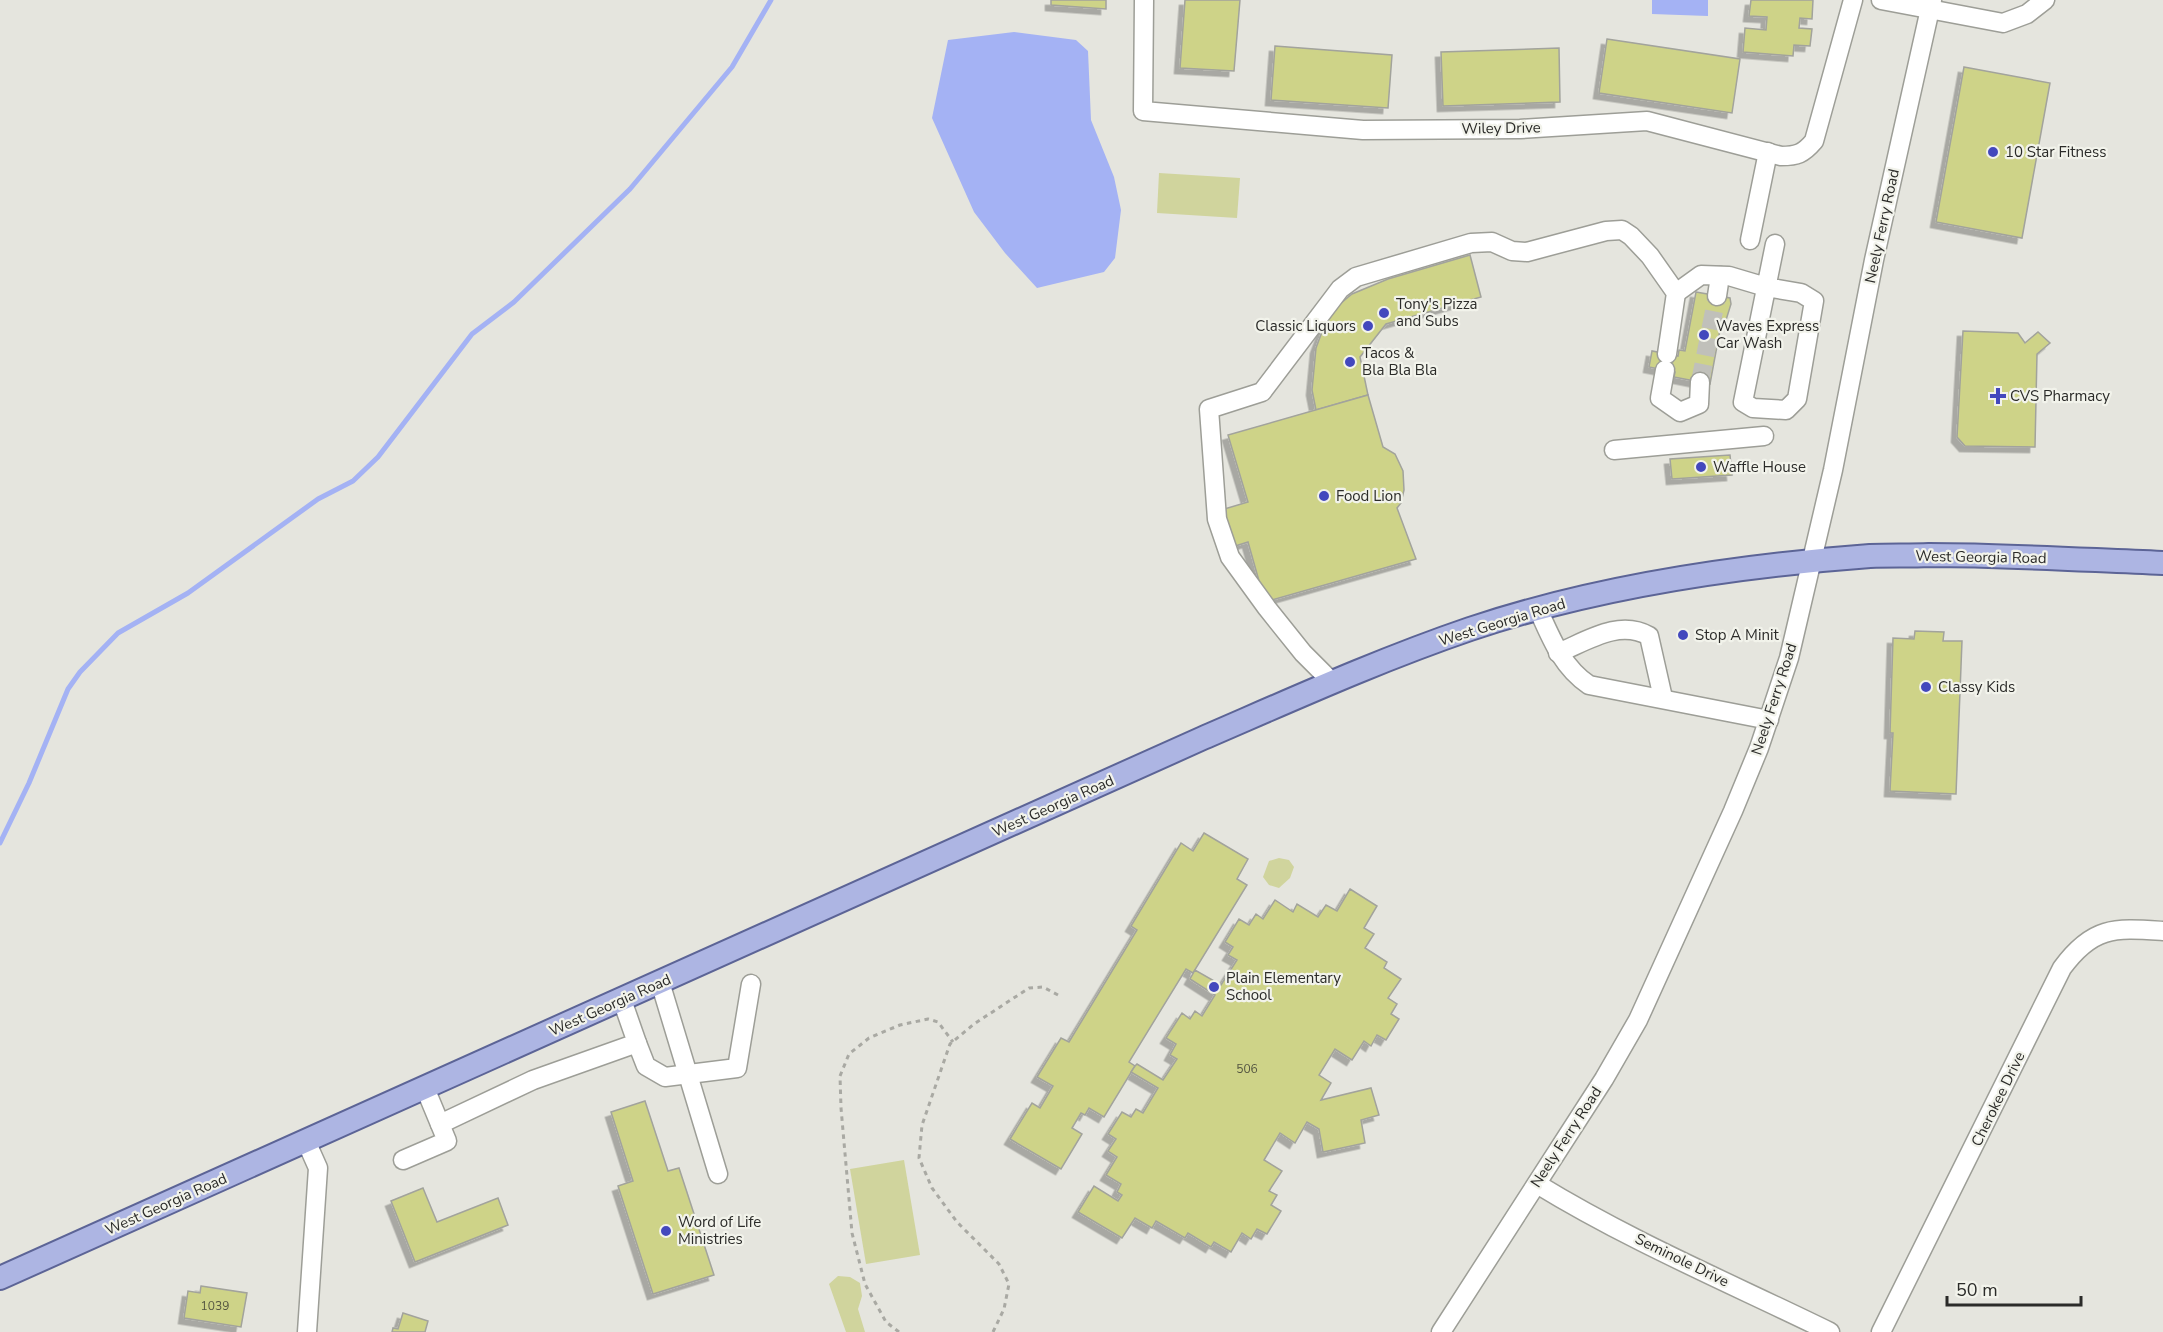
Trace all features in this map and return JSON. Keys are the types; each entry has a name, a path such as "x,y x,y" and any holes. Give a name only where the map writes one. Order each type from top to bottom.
{"main road":[{"name":"West Georgia Road","path":"0,1278 1203,738 1332,682 1438,640 1538,609 1711,572 1872,556 1973,555 2163,563"}],"street":[{"name":"Wiley Drive","path":"1144,0 1143,111 1363,130 1520,129 1647,121 1768,153 1794,156 1804,153 1814,141 1853,0"},
{"path":"1881,0 1930,5 2003,23 2027,14 2045,0"},
{"name":"Neely Ferry Road","path":"1442,1332 1604,1079 1638,1020 1733,811 1769,720 1790,658 1833,470 1874,260 1930,5"},
{"path":"1750,240 1768,153"},
{"path":"1332,682 1303,653 1230,557 1217,519 1209,409 1262,392 1340,289 1356,277 1471,243 1492,243 1512,251 1527,252 1606,231 1622,231 1631,236 1650,256 1676,293 1660,398 1680,412 1699,404 1700,382"},
{"path":"1676,293 1701,275 1729,276 1766,287 1801,293 1814,301 1797,399 1786,410 1754,408 1743,402 1766,287 1775,244"},
{"path":"1717,296 1720,276"},
{"path":"1614,450 1764,436"},
{"path":"1538,609 1558,653 1579,678 1589,685 1769,720"},
{"path":"1558,653 1614,629 1638,630 1649,636 1663,698"},
{"name":"Cherokee Drive","path":"1881,1332 2062,968 2080,946 2103,933 2128,929 2163,931"},
{"path":"660,982 718,1174"},
{"path":"622,1000 646,1066 665,1077 688,1075 737,1068 751,984"},
{"path":"440,1124 533,1080 637,1043"},
{"path":"403,1160 447,1141 425,1088"},
{"path":"306,1141 318,1168 307,1332"},
{"name":"Seminole Drive","path":"1537,1184 1636,1238 1830,1332"}],"path":[{"path":"993,1332 1004,1309 1008,1284 999,1264 957,1222 932,1188 919,1158 922,1125 950,1044 974,1024 1029,988 1043,987 1058,995"},
{"path":"899,1332 886,1322 865,1284 852,1233 840,1076 849,1054 869,1038 900,1025 928,1020 938,1022 953,1042"}],"green space":[{"path":"1159,173 1240,178 1237,218 1157,213"},
{"path":"1279,858 1289,860 1294,867 1290,878 1279,888 1269,885 1263,877 1269,861"},
{"path":"904,1160 920,1255 866,1264 850,1169"},
{"path":"838,1276 850,1277 860,1283 862,1296 858,1309 865,1332 846,1332 829,1284"}],"water":[{"path":"1652,0 1708,0 1708,16 1652,14"},
{"path":"1014,32 1076,40 1088,51 1091,120 1114,177 1121,210 1115,258 1104,272 1037,288 1005,253 974,212 932,118 948,40"}],"building":[{"path":"1051,0 1106,0 1106,9 1051,5"},
{"path":"1185,0 1240,0 1234,71 1180,68"},
{"path":"1751,0 1813,0 1812,19 1800,18 1799,28 1812,29 1810,46 1794,45 1793,56 1743,52 1745,28 1766,30 1767,17 1749,16"},
{"path":"1607,39 1740,59 1732,113 1599,93"},
{"path":"1275,46 1392,55 1388,108 1271,100"},
{"path":"1559,48 1560,102 1443,106 1441,52"},
{"name":"10 Star Fitness","path":"1964,67 2050,83 2022,238 1936,222"},
{"path":"1470,255 1481,297 1386,324 1360,357 1368,395 1316,410 1312,390 1316,348 1329,313 1352,294 1388,279"},
{"name":"Waves Express Car Wash","path":"1696,292 1730,298 1731,304 1726,320 1722,319 1710,384 1674,377 1675,372 1649,367 1652,351 1678,356 1679,350 1685,351"},
{"name":"CVS Pharmacy","path":"1963,331 2018,333 2025,343 2038,332 2050,343 2037,354 2035,447 1965,446 1957,437"},
{"name":"Food Lion","path":"1368,395 1383,447 1395,454 1403,471 1404,490 1401,503 1397,508 1416,559 1265,602 1248,542 1232,547 1221,510 1248,502 1228,435"},
{"name":"Waffle House","path":"1730,455 1732,475 1672,479 1670,459"},
{"name":"Classy Kids","path":"1915,631 1944,632 1943,641 1962,641 1956,794 1890,791 1893,733 1890,733 1893,638 1914,639"},
{"path":"1204,833 1248,859 1237,879 1247,885 1193,973 1186,969 1129,1062 1135,1066 1104,1117 1089,1108 1085,1115 1081,1113 1072,1128 1082,1134 1061,1169 1010,1139 1032,1103 1040,1108 1053,1086 1037,1077 1061,1038 1069,1042 1137,930 1131,926 1181,843 1193,851"},
{"path":"1350,889 1377,906 1364,928 1374,934 1365,948 1387,962 1384,968 1401,979 1388,998 1397,1004 1391,1014 1399,1019 1386,1040 1377,1035 1371,1046 1364,1041 1352,1060 1335,1049 1319,1075 1331,1083 1321,1100 1371,1088 1379,1115 1361,1120 1365,1143 1323,1152 1319,1129 1307,1122 1295,1143 1280,1133 1264,1160 1282,1171 1269,1191 1277,1195 1271,1205 1281,1211 1267,1234 1257,1229 1251,1239 1242,1233 1231,1252 1214,1242 1211,1247 1188,1233 1185,1238 1156,1221 1152,1228 1135,1218 1122,1238 1078,1212 1094,1186 1118,1201 1122,1195 1117,1192 1121,1184 1106,1175 1117,1157 1108,1151 1116,1139 1108,1134 1122,1112 1131,1117 1136,1109 1143,1113 1158,1088 1131,1072 1135,1066 1137,1064 1163,1080 1177,1059 1170,1055 1176,1044 1166,1038 1182,1013 1190,1019 1195,1011 1202,1016 1215,995 1190,979 1195,970 1221,985 1237,960 1228,955 1233,947 1225,942 1239,919 1249,925 1256,914 1263,919 1275,900 1293,912 1297,904 1318,917 1326,905 1337,911"},
{"name":"Word of Life Ministries","path":"645,1101 668,1171 679,1168 714,1275 653,1294 618,1186 633,1181 611,1112"},
{"path":"423,1188 437,1222 498,1198 508,1225 415,1262 391,1201"},
{"path":"201,1286 247,1293 241,1327 184,1318 188,1291 200,1293"},
{"path":"403,1313 428,1321 425,1332 392,1332 393,1328 398,1329"}],"waterway":[{"path":"0,843 29,783 68,689 80,672 118,633 188,593 318,499 353,481 378,457 472,334 514,302 630,189 732,67 771,0"}],"tunnel":[{"path":"1700,382 1717,296"}],"place":[{"name":"10 Star Fitness","path":"1993,152"},
{"name":"Tony's Pizza and Subs","path":"1384,313"},
{"name":"Classic Liquors","path":"1368,326"},
{"name":"Waves Express Car Wash","path":"1704,335"},
{"name":"Tacos & Bla Bla Bla","path":"1350,362"},
{"name":"CVS Pharmacy","path":"1998,396"},
{"name":"Waffle House","path":"1701,467"},
{"name":"Food Lion","path":"1324,496"},
{"name":"Stop A Minit","path":"1683,635"},
{"name":"Classy Kids","path":"1926,687"},
{"name":"Plain Elementary School","path":"1214,987"},
{"name":"Word of Life Ministries","path":"666,1231"}]}
